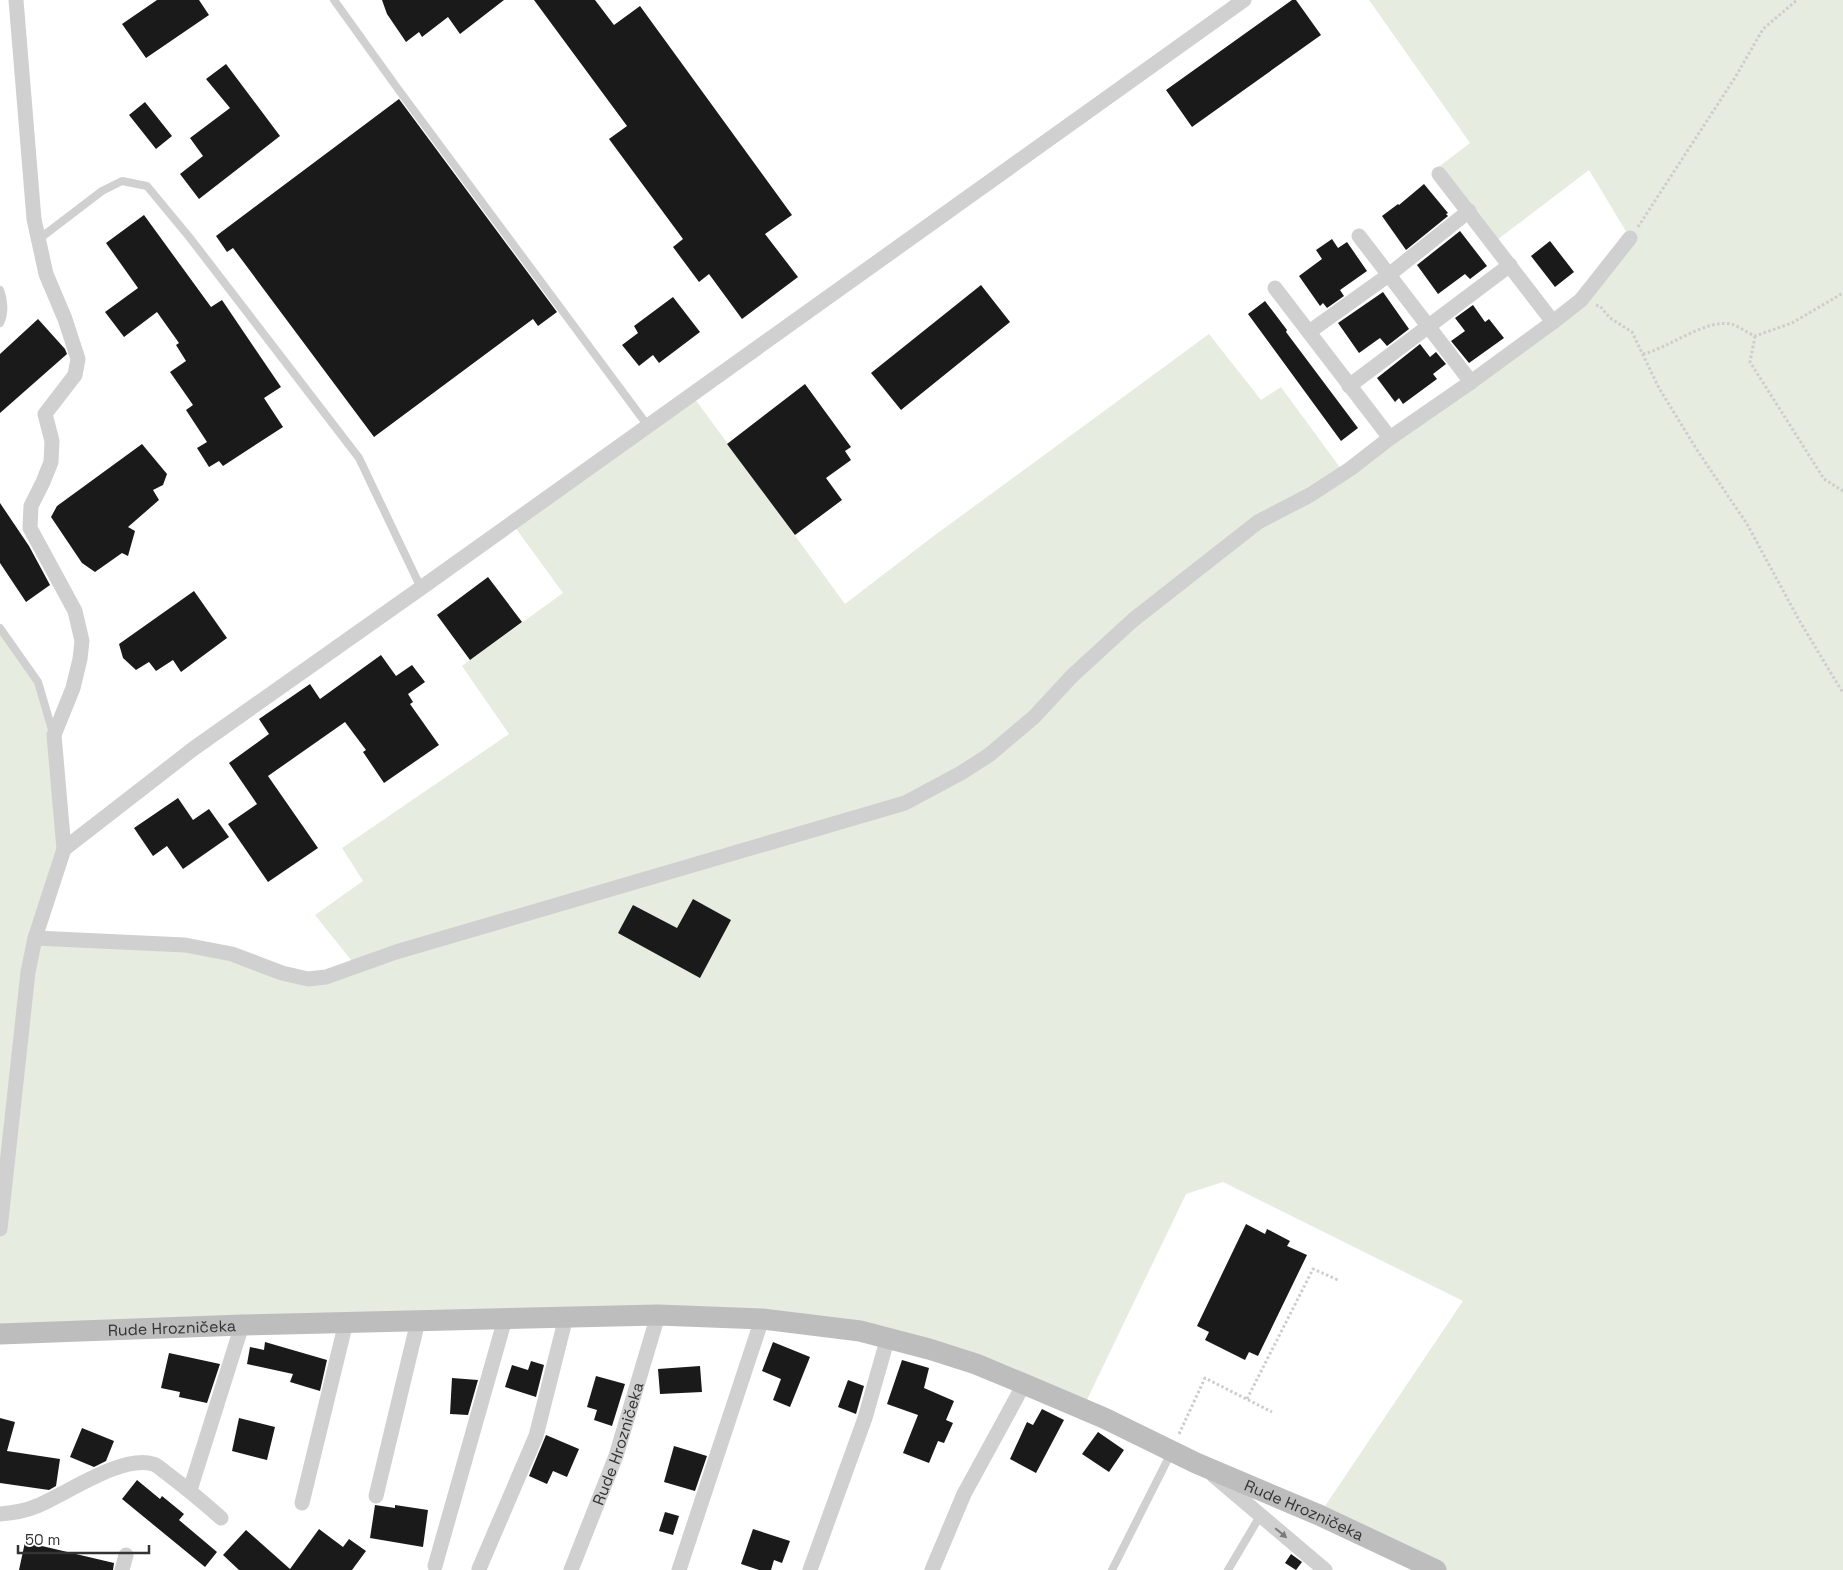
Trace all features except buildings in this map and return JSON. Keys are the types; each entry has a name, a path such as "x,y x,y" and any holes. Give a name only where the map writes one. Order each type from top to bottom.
{"street":[{"path":"0,1230 28,972 35,938 64,849 54,735 73,688 82,641 76,611 30,528 30,506 44,482 51,462 52,441 45,414 75,375 78,359 65,319 46,274 34,219 16,0"},
{"path":"64,849 193,748 421,588 1244,0"},
{"path":"1439,174 1553,322"},
{"path":"1310,332 1390,274 1468,211"},
{"path":"1360,236 1470,382"},
{"path":"35,938 185,945 232,954 308,979 326,976 396,952 906,803 990,755 1034,717 1072,676 1134,620 1258,522 1310,495 1350,469 1390,438 1553,322 1581,300 1630,238"},
{"path":"1349,386 1510,264"},
{"path":"1275,288 1390,438"},
{"name":"Rude Hrozničeka","path":"571,1570 616,1456 658,1315"},
{"name":"Rude Hrozničeka","path":"0,1334 242,1325 658,1315 762,1319 818,1325 888,1337 976,1364 1104,1418 1204,1467 1319,1515 1436,1570"},
{"path":"479,1569 536,1436 566,1317"},
{"path":"435,1566 505,1319"},
{"path":"679,1570 762,1319"},
{"path":"376,1496 418,1321"},
{"path":"302,1503 346,1322"},
{"path":"190,1490 242,1325"},
{"path":"810,1570 865,1418 888,1337"},
{"path":"932,1570 964,1494 1024,1384"},
{"path":"0,1514 36,1507 68,1492 97,1474 138,1461 154,1464 190,1490 221,1518"},
{"path":"1204,1467 1325,1570"},
{"path":"122,1570 126,1555"}],"lane":[{"path":"334,0 648,426"},
{"path":"39,239 102,191 122,181 147,186 190,238 359,458 421,588"},
{"path":"0,290 3,297 3,317 0,323"},
{"path":"0,628 38,682 54,735"},
{"path":"1112,1570 1172,1451"},
{"name":"Rude Hrozničeka","path":"1228,1570 1260,1516"}],"path":[{"path":"1630,238 1736,76 1763,29 1797,0"},
{"path":"1643,354 1656,351 1709,326 1730,324 1755,336 1792,323 1843,293"},
{"path":"1581,300 1600,306 1610,318 1632,332 1659,388 1697,450 1747,524 1799,620 1843,693"},
{"path":"1755,336 1750,362 1824,479 1843,491"},
{"path":"1247,1399 1313,1269 1338,1280"},
{"path":"1172,1451 1205,1378 1272,1412"}],"shaded area":[{"path":"1369,0 1843,0 1843,1570 1436,1570 1319,1515 1463,1301 1223,1182 1186,1194 1083,1408 819,1322 0,1331 0,628 38,682 54,735 64,849 35,938 185,945 308,979 355,965 315,915 363,881 342,848 509,734 462,666 563,593 512,523 692,395 845,604 931,538 1209,334 1261,400 1281,387 1344,473 1553,322 1630,238 1589,170 1493,243 1436,169 1470,143"}]}
